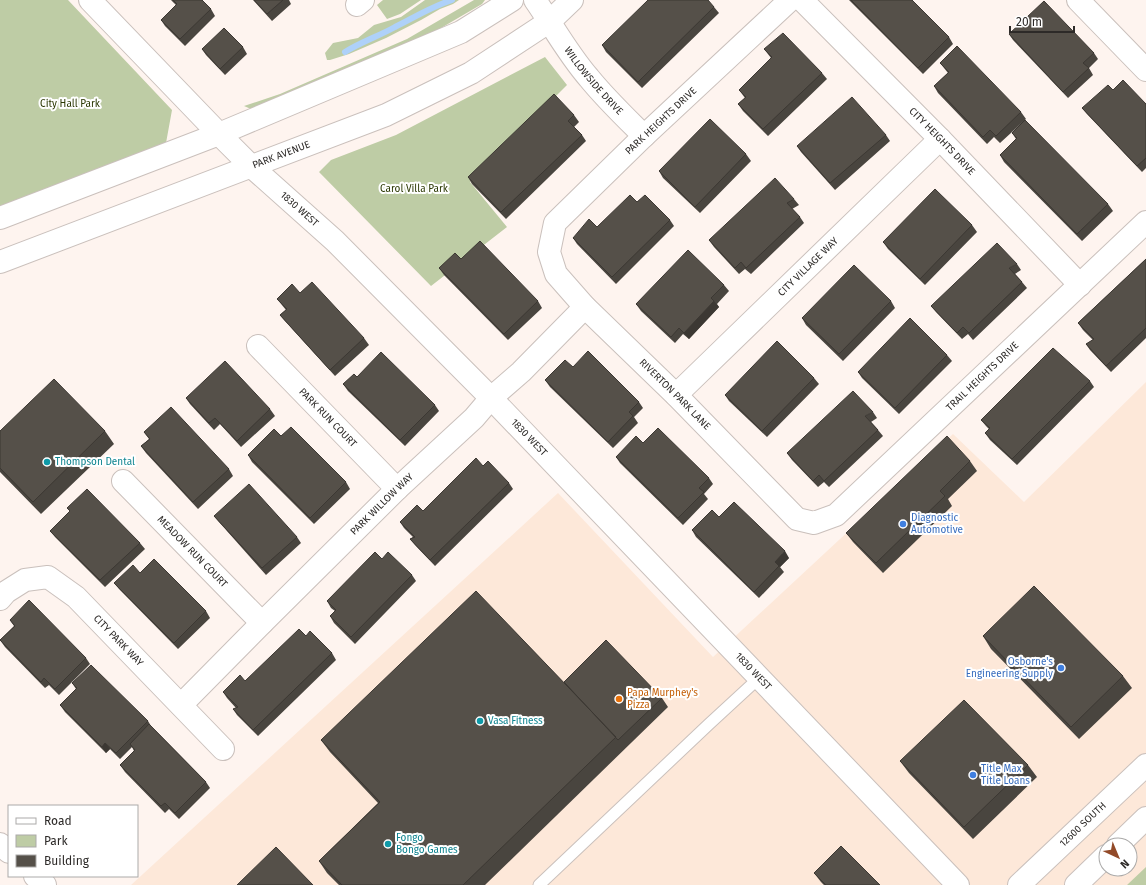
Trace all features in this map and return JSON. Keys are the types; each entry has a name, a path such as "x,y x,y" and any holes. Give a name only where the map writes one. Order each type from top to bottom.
{"street":[{"name":"1830 WEST","path":"90,0 219,134 335,241 492,398 958,885"},
{"path":"0,218 219,134 461,32 512,0"},
{"path":"535,0 550,21"},
{"name":"PARK AVENUE","path":"0,262 386,115 471,73 550,21 572,0"},
{"name":"PARK HEIGHTS DRIVE","path":"549,252 555,223 644,136 790,0"},
{"name":"CITY HEIGHTS DRIVE","path":"802,0 940,139 1080,286"},
{"path":"1078,0 1146,70"},
{"name":"WILLOWSIDE DRIVE","path":"550,21 565,46 589,78 644,136"},
{"name":"CITY VILLAGE WAY","path":"676,395 940,139"},
{"name":"TRAIL HEIGHTS DRIVE","path":"814,523 836,515 1146,222"},
{"name":"RIVERTON PARK LANE","path":"549,252 556,274 585,307 676,395 797,519 814,523"},
{"name":"PARK WILLOW WAY","path":"181,705 397,489 521,372 585,307"},
{"name":"PARK RUN COURT","path":"258,346 397,489"},
{"name":"MEADOW RUN COURT","path":"123,481 262,623"},
{"name":"CITY PARK WAY","path":"0,599 6,592 25,580 48,577 76,597 223,749"},
{"name":"12600 SOUTH","path":"1019,885 1146,765"},
{"path":"1126,837 1146,818"},
{"path":"0,844 8,851"},
{"path":"1076,885 1098,864"},
{"path":"36,877 44,885"}],"lane":[{"path":"539,885 759,678"}],"shaded area":[{"path":"1146,382 1146,885 131,885 558,493 713,657 953,434 1024,502"}],"green space":[{"name":"City Hall Park","path":"0,0 68,0 172,110 166,143 0,207"},
{"path":"383,0 421,0 400,14 387,19 377,5"},
{"path":"425,0 459,0 386,38 349,54 327,60 325,53 333,43 358,38 374,25 401,17"},
{"path":"474,0 485,0 482,4 412,45 251,109 244,106 280,94 407,39"},
{"name":"Carol Villa Park","path":"545,57 567,85 470,182 507,227 431,286 319,172 331,160 396,135"},
{"path":"1146,867 1146,885 1127,885 1135,877 1138,877 1138,875"}],"building":[{"path":"173,0 202,0 211,9 180,39 161,20 177,4"},
{"path":"254,0 283,0 267,14"},
{"path":"648,0 708,0 714,7 638,82 602,45"},
{"path":"851,0 912,0 949,37 918,68"},
{"path":"1044,1 1094,53 1083,63 1089,68 1063,92 1009,34"},
{"path":"224,28 243,47 220,69 202,49"},
{"path":"783,33 822,73 763,129 738,104 746,97 739,90 772,57 764,49"},
{"path":"957,46 1021,112 996,136 990,130 983,137 934,86 949,72 940,63"},
{"path":"1123,80 1146,104 1146,158 1137,166 1082,108 1108,85 1113,90"},
{"path":"554,94 574,115 568,121 582,135 501,212 468,177"},
{"path":"852,97 886,135 830,183 797,146"},
{"path":"710,119 746,154 695,207 659,171"},
{"path":"1025,120 1108,204 1077,234 1000,155 1017,138 1012,133"},
{"path":"775,178 794,199 787,203 800,217 746,268 741,262 735,268 709,240"},
{"path":"935,189 972,225 920,279 883,242"},
{"path":"630,195 637,202 645,195 670,220 612,277 573,238 589,219 597,227"},
{"path":"480,241 538,301 504,334 439,268 455,253 461,259"},
{"path":"997,243 1017,264 1009,268 1022,282 969,333 963,327 957,333 931,306"},
{"path":"688,250 724,285 711,298 714,301 684,333 679,328 671,337 636,304"},
{"path":"1146,259 1146,328 1106,366 1086,344 1094,339 1078,323"},
{"path":"854,265 891,301 839,354 802,318"},
{"path":"312,282 364,338 330,370 280,315 287,309 277,299 292,284 300,293"},
{"path":"910,318 947,355 895,408 858,372"},
{"path":"777,341 814,378 762,431 725,395"},
{"path":"1053,348 1090,381 1012,459 985,433 990,428 981,420"},
{"path":"588,351 639,402 629,412 633,416 608,442 545,380 565,360 573,367"},
{"path":"381,352 435,405 400,440 343,384 354,374 357,377"},
{"path":"225,361 270,409 237,441 215,418 209,423 186,398"},
{"name":"Thompson Dental","path":"54,379 105,431 33,502 0,468 0,431"},
{"path":"853,391 873,412 865,416 878,430 824,481 819,475 813,481 787,453"},
{"path":"171,407 229,469 193,502 141,446 150,439 144,432"},
{"path":"291,427 346,482 310,518 248,455 274,429 281,436"},
{"path":"658,428 709,478 699,488 704,492 678,518 616,457 636,436 643,443"},
{"name":"Diagnostic Automotive","path":"947,436 970,461 940,491 945,496 876,563 846,533"},
{"path":"476,458 483,466 488,461 509,483 430,560 410,539 415,537 400,522 417,505 423,511"},
{"path":"249,484 297,537 262,568 214,516"},
{"path":"87,489 140,543 100,580 50,531 70,511 67,508"},
{"path":"734,502 785,551 775,562 779,566 754,592 692,530 712,510 719,517"},
{"path":"375,552 382,559 388,552 412,575 351,637 330,616 336,610 327,601"},
{"path":"154,559 206,611 174,643 114,583 133,565 140,573"},
{"name":"Osborne's Engineering Supply","path":"1034,586 1123,676 1071,727 983,636"},
{"name":"Vasa Fitness","path":"476,591 616,737 463,885 342,885 319,861 380,802 321,740"},
{"path":"29,600 86,658 55,689 44,678 41,682 0,640 15,626 10,620"},
{"path":"299,629 306,636 310,631 332,653 253,730 233,709 238,707 223,692 240,675 245,681"},
{"name":"Papa Murphey's Pizza","path":"606,640 662,698 618,740 564,682"},
{"path":"91,665 148,721 116,753 105,743 102,747 60,705 77,688 72,683"},
{"name":"Title Max Title Loans","path":"964,700 1028,765 964,827 900,761"},
{"path":"149,724 206,782 175,813 165,803 161,806 120,765 135,750 130,744"},
{"path":"841,846 880,885 826,885 814,873"},
{"path":"276,847 313,885 237,885"}],"waterway":[{"path":"345,52 430,9 452,0"}],"place":[{"name":"Thompson Dental","path":"47,462"},
{"name":"Diagnostic Automotive","path":"903,524"},
{"name":"Osborne's Engineering Supply","path":"1061,668"},
{"name":"Papa Murphey's Pizza","path":"619,699"},
{"name":"Vasa Fitness","path":"480,721"},
{"name":"Title Max Title Loans","path":"973,775"},
{"name":"Fongo Bongo Games","path":"388,844"}]}
